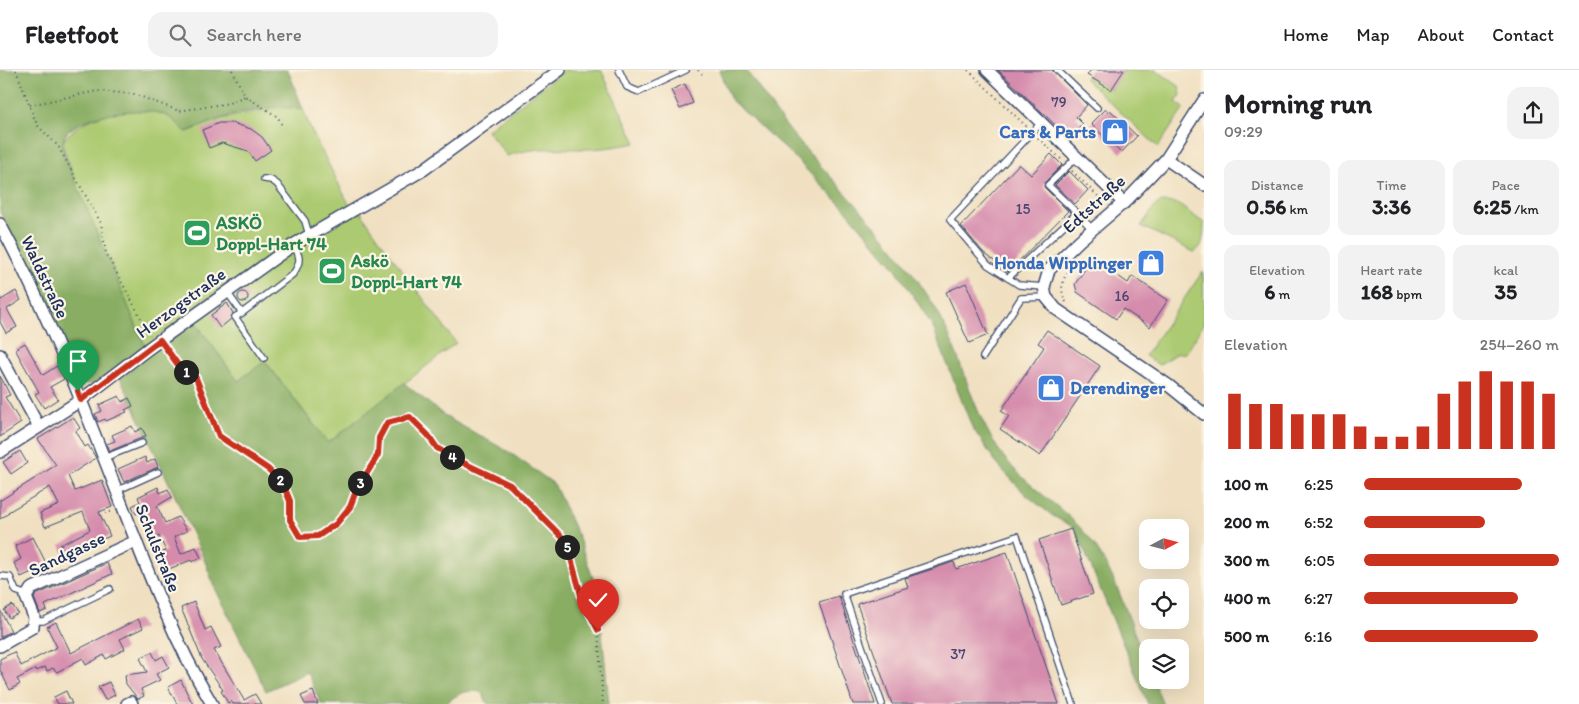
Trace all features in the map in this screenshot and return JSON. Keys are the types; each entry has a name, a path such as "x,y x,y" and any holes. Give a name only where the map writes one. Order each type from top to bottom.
{"street":[{"name":"Herzogstraße","path":"0,452 81,400 157,342 293,245 422,170 560,70"},
{"path":"987,70 1124,203"},
{"name":"Edtstraße","path":"1045,292 1049,270 1092,229 1124,203 1166,159 1204,100"},
{"path":"1166,159 1204,185"},
{"name":"Waldstraße","path":"0,224 34,294 81,400"},
{"path":"1045,292 1056,310 1168,385 1204,414"},
{"path":"0,355 39,427"},
{"name":"Schulstraße","path":"81,400 136,541 178,640 212,704"},
{"name":"Sandgasse","path":"35,621 27,604 27,595 31,589 136,541"},
{"path":"0,646 26,632 33,627 35,621"},
{"path":"127,704 132,704"}],"lane":[{"path":"619,70 627,87 639,92 686,70"},
{"path":"1057,70 1097,108"},
{"path":"1041,122 1009,159 950,220 988,264 1019,285 1045,292"},
{"path":"1076,157 1048,185 1092,229"},
{"path":"264,179 277,184 305,221 309,236"},
{"path":"1008,278 1076,213"},
{"path":"264,358 235,318 293,274 298,267 300,256 293,245"},
{"path":"227,292 242,313"},
{"path":"983,357 1021,298 1045,292"},
{"path":"104,458 142,443"},
{"path":"116,491 158,472"},
{"path":"882,704 844,594 1016,536 1073,704"},
{"path":"0,576 10,577 16,591 27,595"},
{"path":"35,621 43,621 110,588"}],"path":[{"path":"16,70 36,125 58,146 101,224 106,253 157,342 181,369 196,378 219,436 268,469 283,484 290,501 290,520 300,537 318,536 336,524 350,507 356,491 378,455 379,438 387,423 410,417 428,435 437,448 455,459 510,485 566,541 582,598 598,630 603,704"},
{"path":"232,70 245,96 278,117 282,126"},
{"path":"698,70 702,74"},
{"path":"30,105 97,91 134,94 179,111 230,103 245,96"},
{"path":"1070,306 1063,297 1062,282 1081,253"},
{"path":"105,513 109,514"}],"green space":[{"path":"0,70 288,70 303,109 258,109 229,116 186,132 166,115 139,111 125,112 84,121 73,127 66,134 63,143 65,157 145,346 93,385 80,382 33,277 0,212"},
{"path":"564,70 601,70 636,143 585,149 537,149 507,156 487,130"},
{"path":"719,70 746,70 793,134 886,239 918,280 932,302 951,340 991,438 1003,456 1023,478 1069,517 1090,539 1108,568 1139,644 1139,682 1075,528 1053,516 1025,494 997,464 972,427 932,325 896,269 845,209 792,155 731,100"},
{"path":"1124,70 1156,70 1179,86 1181,95 1176,102 1184,108 1158,147 1085,79 1087,75 1111,90"},
{"name":"Askö Doppl-Hart 74","path":"279,106 303,109 310,128 351,208 295,248 360,211 456,343 328,443 266,362 238,381 190,315 145,346 77,187 62,144 69,134 79,126 106,114 121,111 150,111 166,115 187,132 221,119"},
{"path":"1163,202 1176,203 1204,223 1203,240 1200,247 1194,252 1141,226 1157,204"},
{"path":"1203,271 1204,323 1186,353 1175,354 1159,365 1145,356"},
{"path":"194,321 238,381 265,361 328,443 404,383 446,417 509,452 554,484 578,536 598,592 609,704 488,704 481,692 471,691 454,697 446,704 321,704 307,672 266,691 215,588 204,559 120,377"},
{"path":"1142,689 1157,689 1163,704 1148,704"}],"building":[{"path":"998,70 1052,70 1087,105 1076,117 1083,124 1069,138"},
{"path":"1091,70 1124,70 1111,90 1087,75"},
{"path":"685,84 693,103 680,109 671,90"},
{"name":"Cars & Parts","path":"1106,109 1108,112 1110,110 1137,136 1121,153 1091,124"},
{"path":"219,123 232,123 251,129 262,137 271,150 255,161 248,151 222,143 209,148 202,130"},
{"path":"1051,154 1062,165 1045,182 1044,187 1068,211 1008,272 983,252 961,226 1019,164 1031,175"},
{"path":"1069,171 1088,190 1075,204 1055,185"},
{"path":"1098,262 1128,283 1132,276 1168,300 1150,327 1123,309 1116,319 1077,292 1075,284 1089,263"},
{"path":"966,283 988,335 969,343 946,292"},
{"path":"16,291 21,300 7,309 17,327 6,333 0,322 0,297 1,300"},
{"path":"241,292 245,292 248,297 247,301 241,302 238,299 238,295"},
{"path":"227,303 233,313 231,319 220,328 211,315"},
{"name":"Derendinger","path":"1047,330 1100,366 1040,456 1000,429 1009,416 1001,411 1044,347 1038,343"},
{"path":"25,343 43,375 57,366 64,379 50,387 58,399 44,408 35,394 39,392 15,349"},
{"path":"0,376 10,395 5,397 21,423 0,437"},
{"path":"119,396 122,402 129,398 133,406 125,410 127,412 106,421 105,419 98,422 95,414 102,411 99,405"},
{"path":"73,417 80,428 76,431 85,447 88,445 96,458 68,476 75,491 102,480 112,507 99,512 110,536 65,556 60,545 90,530 83,512 45,527 40,513 59,505 50,487 8,512 0,519 0,499 56,465 38,439"},
{"path":"132,426 135,432 142,428 146,436 110,451 107,444 115,441 112,435"},
{"path":"20,451 27,463 11,474 3,462"},
{"path":"145,457 147,463 155,459 158,467 124,482 118,469"},
{"path":"158,487 160,493 168,489 172,497 157,506 165,523 178,517 187,531 174,537 181,554 196,547 201,558 164,571 157,554 166,551 159,536 152,540 140,512 136,514 132,506 140,502 138,497"},
{"path":"1071,529 1093,594 1061,605 1039,540"},
{"path":"33,537 47,565 21,577 14,563 21,559 15,546"},
{"path":"1007,552 1059,704 892,704 857,604 908,587 905,578 954,562 956,569"},
{"path":"107,563 112,574 45,605 47,610 40,613 34,598 36,595"},
{"path":"839,596 875,704 853,704 819,602"},
{"path":"194,602 205,630 211,627 221,647 214,650 244,700 255,694 261,704 233,704 231,701 228,703 221,691 223,690 202,659 181,608"},
{"path":"12,605 18,613 9,618 4,610"},
{"path":"0,610 11,631 0,637"},
{"path":"138,619 143,628 120,639 125,649 106,659 104,655 86,665 83,658 57,672 53,668 47,671 45,667 37,671 36,669 17,679 20,684 10,690 0,670 0,659 14,652 21,666 57,647 47,627 56,622 71,653"},
{"path":"152,652 156,660 163,656 169,667 156,674 160,680 141,689 144,696 138,699 126,684 125,675 147,672 140,658"},
{"path":"181,680 193,704 177,704 168,687"},
{"path":"109,682 115,695 105,700 98,687"},
{"path":"66,691 72,704 58,704 54,697"},
{"path":"313,691 318,704 305,704 301,696"}],"place":[{"name":"Cars & Parts","path":"1115,132"},
{"name":"ASKÖ Doppl-Hart 74","path":"197,233"},
{"name":"Honda Wipplinger","path":"1151,263"},
{"name":"Askö Doppl-Hart 74","path":"332,271"},
{"name":"Derendinger","path":"1051,388"}],"route":[{"path":"78,391 81,400 160,340 181,369 196,378 219,436 268,469 283,484 290,501 290,520 300,537 318,536 336,524 350,507 356,491 378,455 379,438 387,423 410,417 428,435 437,448 455,459 510,485 566,541 582,598 598,630"}]}
